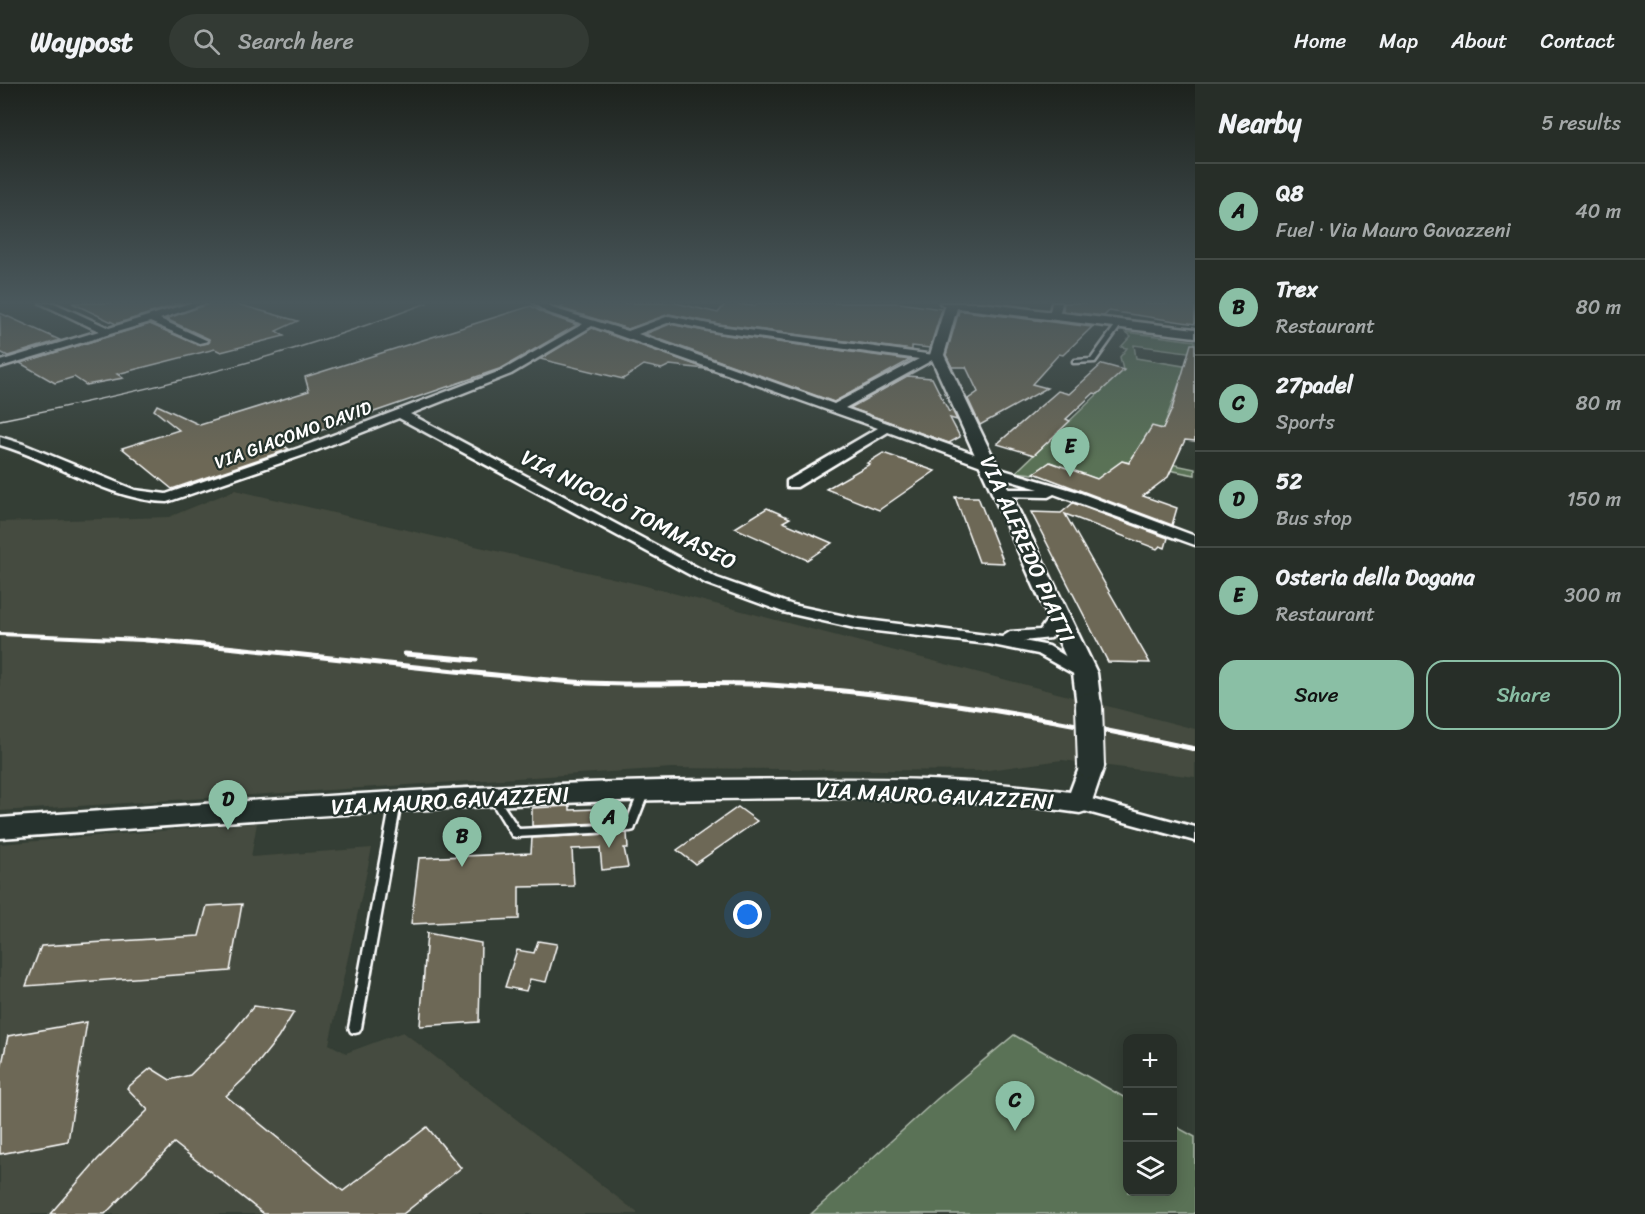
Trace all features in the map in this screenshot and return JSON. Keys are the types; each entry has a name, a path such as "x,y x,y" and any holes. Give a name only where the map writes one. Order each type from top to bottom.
{"street":[{"path":"0,364 29,356"},
{"name":"VIA GIACOMO DAVID","path":"0,441 28,448 130,493 158,499 261,466 401,414 507,372 536,356"},
{"path":"691,356 991,467 1194,539"},
{"path":"836,408 933,356"},
{"name":"VIA ALFREDO PIATTI","path":"933,356 991,467 1057,617 1085,673 1089,706 1091,766 1080,803"},
{"name":"VIA NICOLÒ TOMMASEO","path":"401,414 712,581 789,609 859,624 988,639 1043,650 1085,673"},
{"path":"792,484 888,427"},
{"path":"1002,493 1070,494"},
{"name":"VIA NICOLÒ TOMMASEO","path":"988,639 1045,635 1057,617"},
{"name":"VIA MAURO GAVAZZENI","path":"0,828 396,802 644,791 850,789 1002,794 1080,803"},
{"path":"1080,803 1195,834"}],"lane":[{"path":"1075,363 1093,361 1097,356"},
{"path":"493,798 516,833 630,827 644,791"},
{"path":"355,1028 396,802"}],"shaded area":[{"path":"235,490 642,585 1195,729 1195,777 1062,760 981,771 672,768 0,811 0,522 169,517"},
{"path":"257,823 251,857 372,848 329,1044 346,1053 403,1032 639,1214 0,1214 0,844"}],"green space":[{"path":"1136,356 1136,358 1195,368 1195,376 1182,375 1163,429 1152,427 1142,458 1195,469 1195,475 1122,461 1097,479 1050,462 1033,474 1016,472 1123,370 1120,357"},
{"path":"1014,1035 1123,1097 1123,1196 1177,1196 1177,1127 1195,1137 1195,1214 811,1214 937,1099"}],"building":[{"path":"44,356 189,356 117,374 123,378 86,385 74,377 55,383 20,363"},
{"path":"373,356 523,356 502,368 281,444 289,449 172,489 122,448 179,430 154,410 157,405 200,425 309,391 305,377"},
{"path":"545,356 670,356 735,379 705,369 670,365 662,369 644,365 623,379 540,359"},
{"path":"705,356 879,356 910,360 834,402"},
{"path":"946,356 1057,356 1032,384 1047,388 980,425 968,399 978,392 966,367 952,367"},
{"path":"1188,356 1195,356 1195,441 1185,440 1168,477 1143,496 1177,508 1172,525 1034,473 1050,462 1097,479 1122,461 1129,463 1152,426 1163,429 1172,409"},
{"path":"1102,364 1124,370 1066,419 1070,421 1034,455 997,444 1058,391 1069,394"},
{"path":"907,376 932,378 949,412 952,410 957,420 950,418 960,437 949,443 850,408"},
{"path":"883,453 935,471 879,510 826,489 870,464 867,463"},
{"path":"955,497 978,497 1004,563 979,562"},
{"path":"1073,503 1168,538 1165,548 1160,546 1157,549 1065,514 1150,663 1108,662 1031,512 1061,513"},
{"path":"767,508 790,518 783,522 832,543 807,560 735,528"},
{"path":"570,806 570,810 624,808 625,820 624,822 532,826 532,808"},
{"path":"738,807 757,821 695,864 677,850"},
{"path":"627,833 628,848 624,848 628,867 602,870 600,848 572,849 574,886 519,887 519,919 411,924 419,858 531,853 532,838"},
{"path":"242,904 230,971 26,986 41,946 199,936 207,906"},
{"path":"427,933 481,943 479,1022 420,1026"},
{"path":"538,941 557,944 546,982 530,979 526,991 505,987 517,950 534,953"},
{"path":"254,1006 294,1012 278,1038 250,1073 226,1096 343,1191 427,1127 461,1168 403,1214 264,1214 174,1143 105,1214 50,1214 98,1159 148,1110 127,1088 151,1068 170,1080 190,1075 226,1040"},
{"path":"87,1022 68,1141 0,1154 0,1073 8,1036"}],"tram line":[{"path":"0,420 109,397 270,356"}],"railway":[{"path":"0,634 149,640"},
{"path":"149,640 166,641"},
{"path":"149,640 574,682 746,684 877,694 1090,727 1195,749"},
{"path":"405,654 476,660"}],"place":[{"name":"Osteria della Dogana","path":"1070,477"},
{"name":"52","path":"228,830"},
{"name":"Q8","path":"609,848"},
{"name":"Trex","path":"462,867"},
{"name":"27padel","path":"1015,1131"}]}
